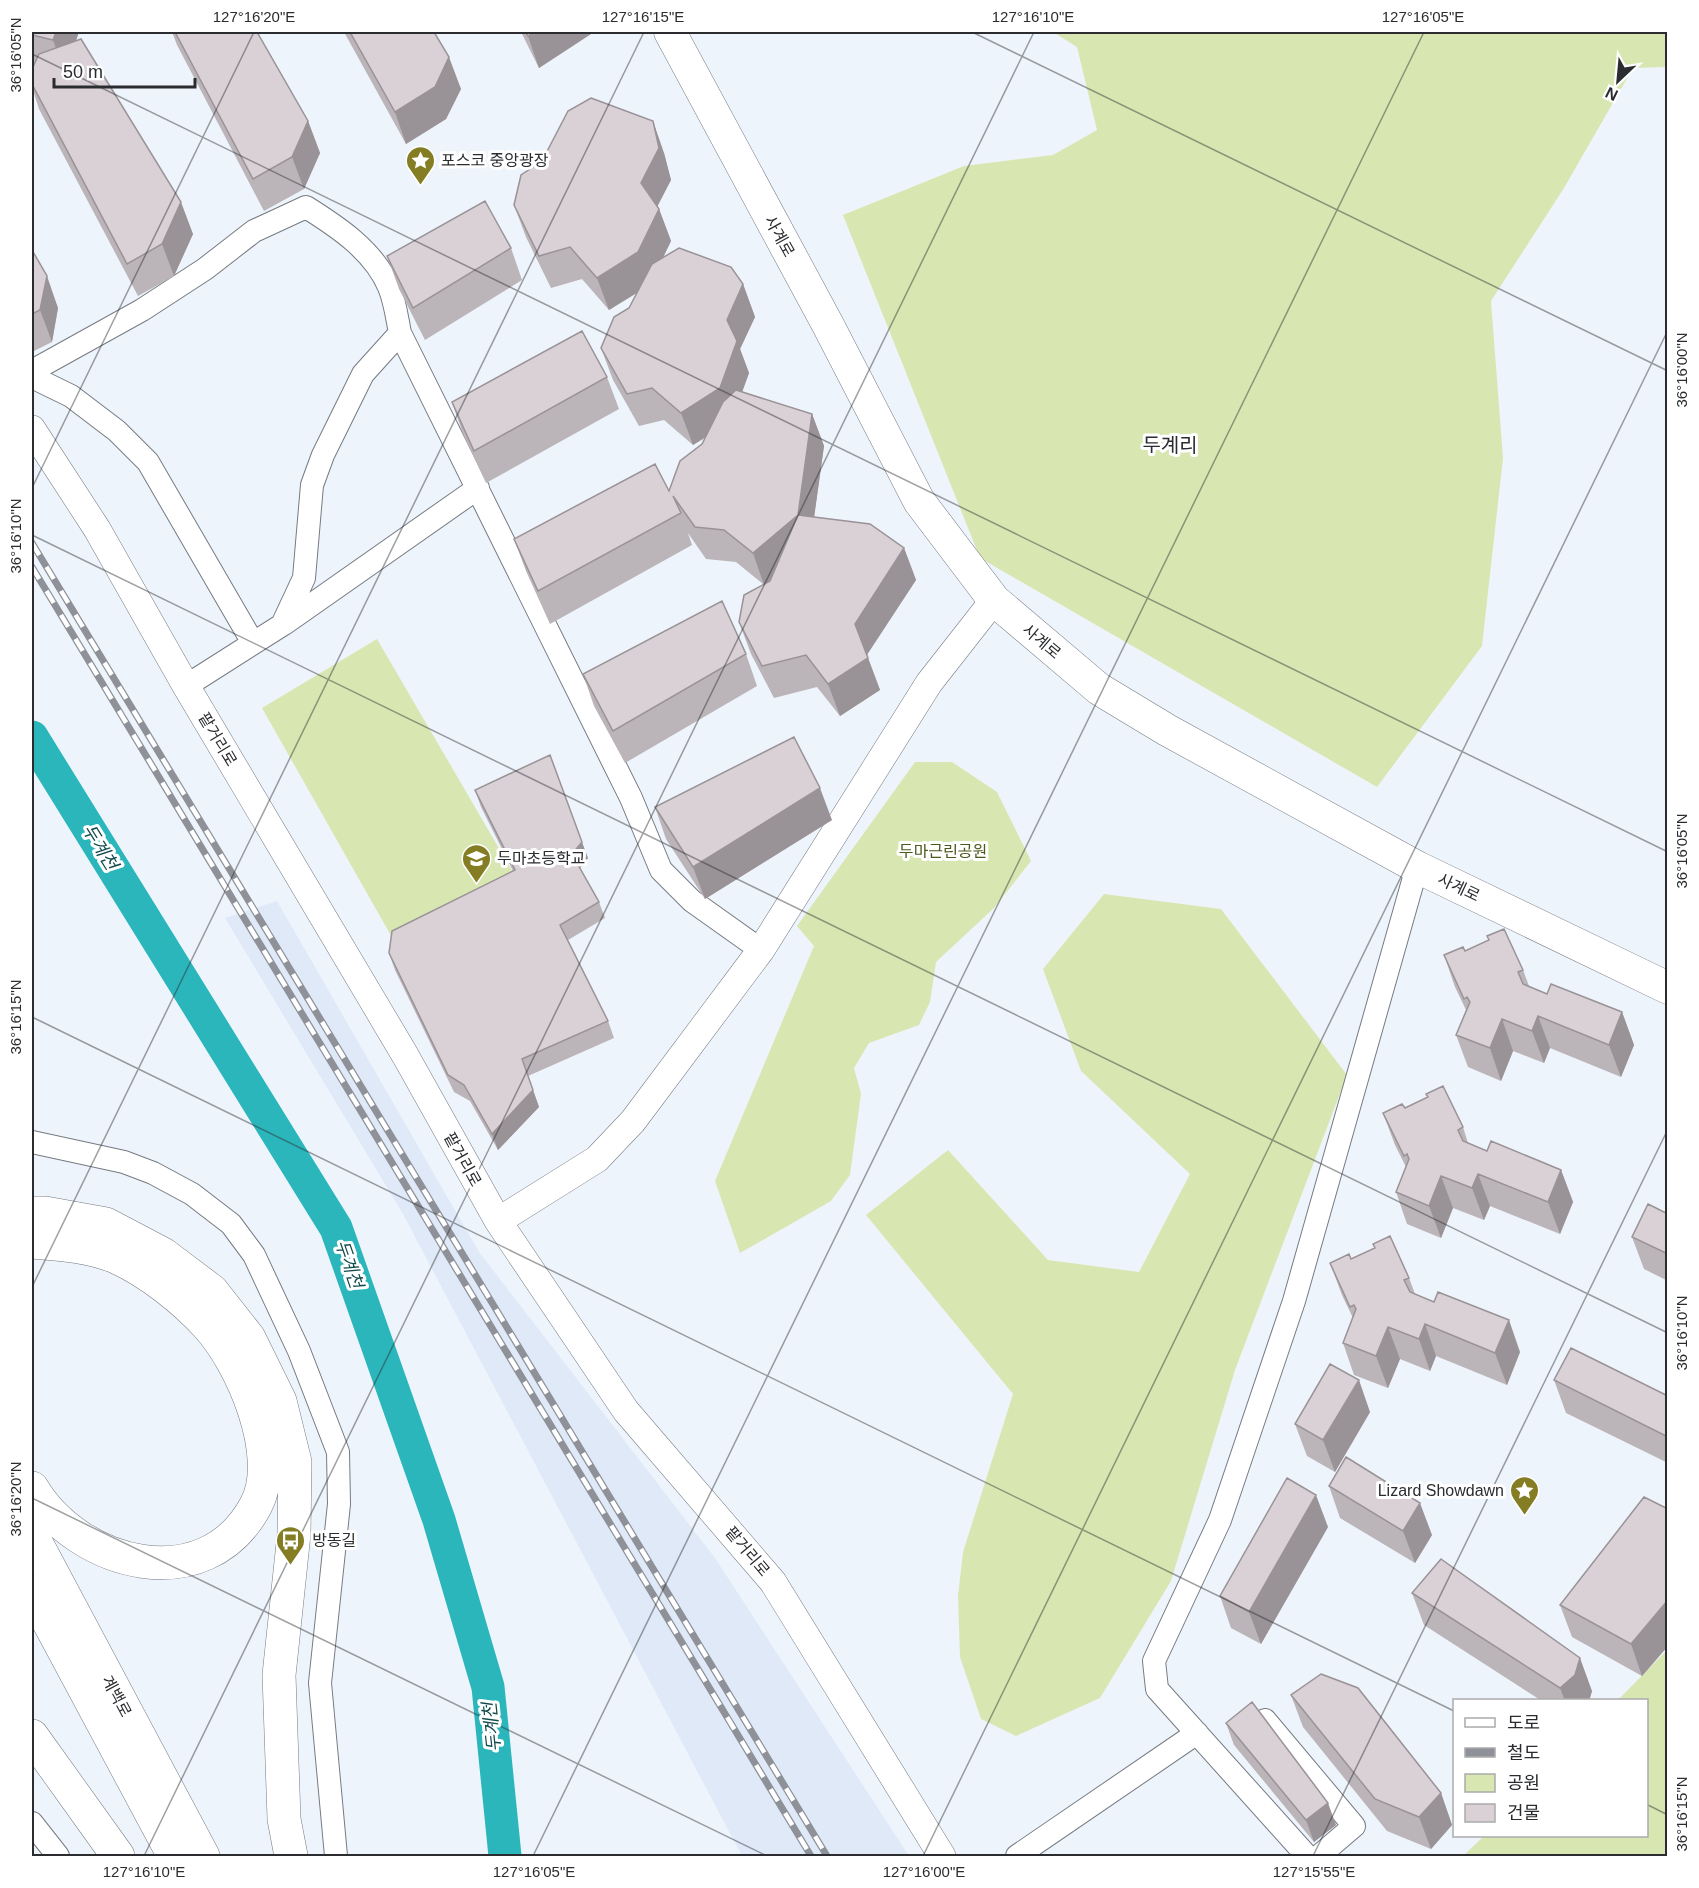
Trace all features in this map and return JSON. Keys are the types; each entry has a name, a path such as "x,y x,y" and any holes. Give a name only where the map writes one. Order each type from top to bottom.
{"highway":[{"path":"32,1213 45,1213 106,1224 163,1254 212,1291 249,1338 280,1401 295,1462 294,1534 279,1675 284,1819 291,1857"},
{"path":"32,1242 65,1244 116,1257 166,1288 208,1326 241,1378 261,1430 265,1469 256,1504 236,1534 204,1554 174,1563 150,1564 116,1557 89,1544 56,1519 32,1488"},
{"name":"계백로","path":"32,1535 203,1857"},
{"name":"계백로","path":"32,1591 174,1857"},
{"path":"32,1736 118,1857"}],"main road":[{"name":"사계로","path":"670,32 920,501 994,600 1099,689 1167,730 1417,867 1668,988"}],"street":[{"path":"32,371 142,310 205,269 254,231 306,207 336,226 370,256 389,287 400,333 631,798 662,870 692,902 761,950"},
{"path":"282,625 304,578 312,484 323,455 363,374 400,333"},
{"path":"32,377 71,396 117,431 148,462 253,643"},
{"name":"팥거리로","path":"32,429 97,529 186,686 405,1055 498,1221 626,1411 773,1582 942,1857"},
{"path":"186,686 282,625 478,488"},
{"path":"498,1221 597,1159 633,1121 761,950 929,683 994,600"},
{"path":"1307,1857 1157,1689 1154,1661 1221,1521 1294,1301 1417,867"},
{"path":"32,1142 124,1162 153,1173 192,1194 231,1224 254,1255 299,1351 338,1452 339,1504 320,1683 336,1857"},
{"path":"1264,1720 1354,1826 1319,1857"},
{"path":"1017,1857 1197,1733"},
{"path":"32,1823 58,1857"}],"shaded area":[{"path":"277,901 479,1252 715,1558 909,1856 742,1856 403,1214 225,918"}],"green space":[{"path":"1053,32 1667,32 1667,67 1633,68 1564,188 1491,301 1503,458 1482,646 1377,787 980,558 843,215 964,166 1053,155 1097,130 1077,47"},
{"path":"377,639 521,886 398,948 262,708"},
{"name":"두마근린공원","path":"915,762 952,762 997,792 1031,861 994,908 936,962 930,1002 919,1025 869,1043 854,1068 861,1094 850,1175 831,1201 740,1253 715,1181 814,946 797,926"},
{"path":"1104,894 1221,909 1347,1075 1235,1370 1171,1581 1100,1698 1016,1736 981,1719 960,1657 958,1596 963,1552 1013,1394 866,1215 948,1150 1048,1260 1139,1272 1190,1174 1081,1071 1043,969"},
{"path":"1667,1650 1667,1856 1463,1856 1483,1837 1648,1837 1648,1699 1619,1699"}],"building":[{"path":"32,32 56,32 53,40 32,35"},
{"path":"175,32 257,32 308,121 292,157 253,179"},
{"path":"350,32 434,32 449,57 435,87 395,112"},
{"path":"81,39 181,202 162,244 127,264 32,84 32,69 39,54"},
{"path":"591,98 653,121 659,148 641,183 659,209 638,252 597,278 570,247 539,256 514,205 521,175 542,161 568,111"},
{"path":"485,201 511,248 413,308 387,256"},
{"path":"679,248 731,267 743,284 727,320 737,341 720,388 681,413 652,388 627,394 601,348 614,317 629,308 652,264"},
{"path":"32,250 47,276 40,310 32,314"},
{"path":"582,331 607,377 474,451 452,402"},
{"path":"736,390 812,414 798,515 753,553 724,530 695,527 673,496 681,513 538,591 514,539 655,464 669,491 680,461 702,444 723,402"},
{"path":"798,515 870,524 904,548 855,624 868,658 828,684 806,655 762,666 739,622 744,595 770,581"},
{"path":"722,601 746,654 613,731 583,674"},
{"path":"794,737 820,788 693,867 655,807"},
{"name":"두마초등학교","path":"550,755 582,842 572,854 599,902 560,925 608,1021 522,1059 533,1090 492,1134 464,1085 448,1075 389,953 392,931 515,870 475,790"},
{"path":"1504,929 1523,970 1518,972 1523,984 1547,994 1551,984 1622,1012 1609,1045 1538,1016 1532,1031 1502,1019 1490,1048 1456,1035 1470,1002 1467,997 1464,999 1444,955 1463,947 1465,951 1489,940 1487,936"},
{"path":"1443,1086 1463,1127 1458,1130 1463,1141 1487,1151 1491,1141 1561,1170 1548,1202 1478,1174 1472,1188 1441,1176 1429,1206 1396,1192 1409,1159 1407,1154 1404,1156 1383,1113 1402,1104 1405,1108 1428,1097 1426,1094"},
{"path":"1648,1204 1668,1214 1668,1254 1632,1237"},
{"path":"1390,1236 1409,1278 1404,1280 1410,1292 1434,1302 1438,1292 1509,1320 1495,1353 1425,1324 1419,1339 1388,1327 1376,1356 1343,1343 1356,1309 1354,1305 1350,1307 1330,1263 1349,1254 1351,1259 1375,1248 1373,1244"},
{"path":"1571,1348 1668,1396 1668,1437 1554,1380"},
{"path":"1330,1364 1359,1380 1323,1440 1295,1424"},
{"path":"1346,1457 1420,1503 1403,1531 1329,1486"},
{"path":"1287,1478 1316,1495 1249,1612 1220,1596"},
{"path":"1644,1497 1668,1509 1668,1600 1631,1644 1560,1605"},
{"path":"1441,1559 1580,1658 1575,1675 1560,1688 1412,1593"},
{"path":"1321,1674 1358,1688 1441,1793 1419,1817 1375,1799 1291,1695"},
{"path":"1252,1702 1328,1803 1306,1820 1226,1723"}],"waterway":[{"name":"두계천","path":"32,737 336,1228 439,1520 488,1687 505,1856"}],"railway":[{"path":"32,543 827,1856"},
{"path":"32,567 811,1856"}],"place":[{"name":"포스코 중앙광장","path":"420,186"},
{"name":"두마초등학교","path":"476,884"},
{"name":"Lizard Showdawn","path":"1525,1516"},
{"name":"방동길","path":"291,1566"}],"district":[{"name":"두계리","path":"1170,445"}]}
